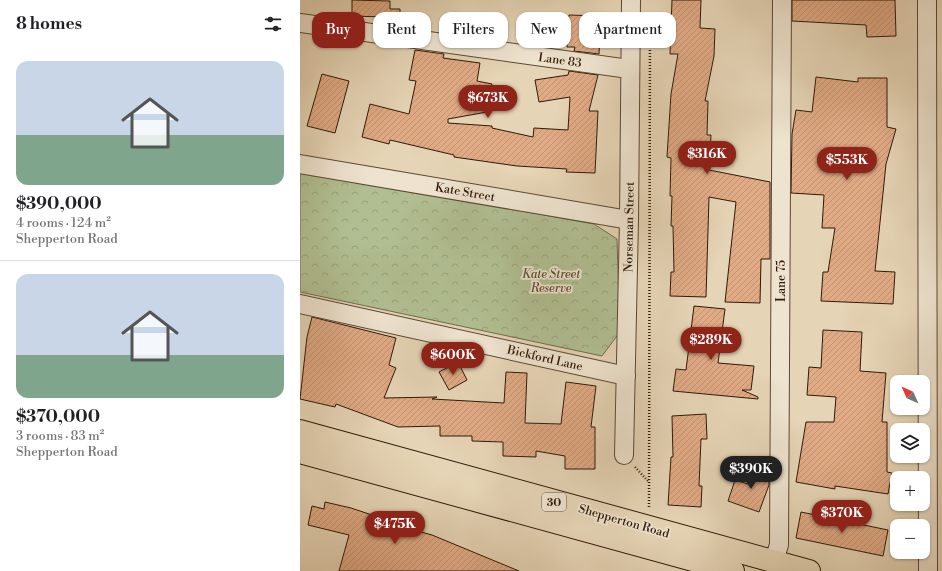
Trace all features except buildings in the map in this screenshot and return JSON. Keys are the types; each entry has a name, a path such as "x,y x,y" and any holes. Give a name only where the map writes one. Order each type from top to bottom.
{"highway":[{"name":"Shepperton Road","path":"300,431 692,540 774,560 809,571"},
{"name":"Shepperton Road","path":"300,452 733,571"}],"street":[{"name":"Norseman Street","path":"624,455 630,220 629,69 631,0"},
{"name":"Lane 75","path":"774,560 779,539 782,0"},
{"path":"927,0 928,571"},
{"name":"Lane 83","path":"300,23 629,69"},
{"name":"Kate Street","path":"300,164 630,220"},
{"name":"Bickford Lane","path":"300,304 626,376"}],"path":[{"path":"649,510 650,48"}],"green space":[{"name":"Kate Street Reserve","path":"300,171 594,224 617,239 620,332 602,356 300,292"}]}
